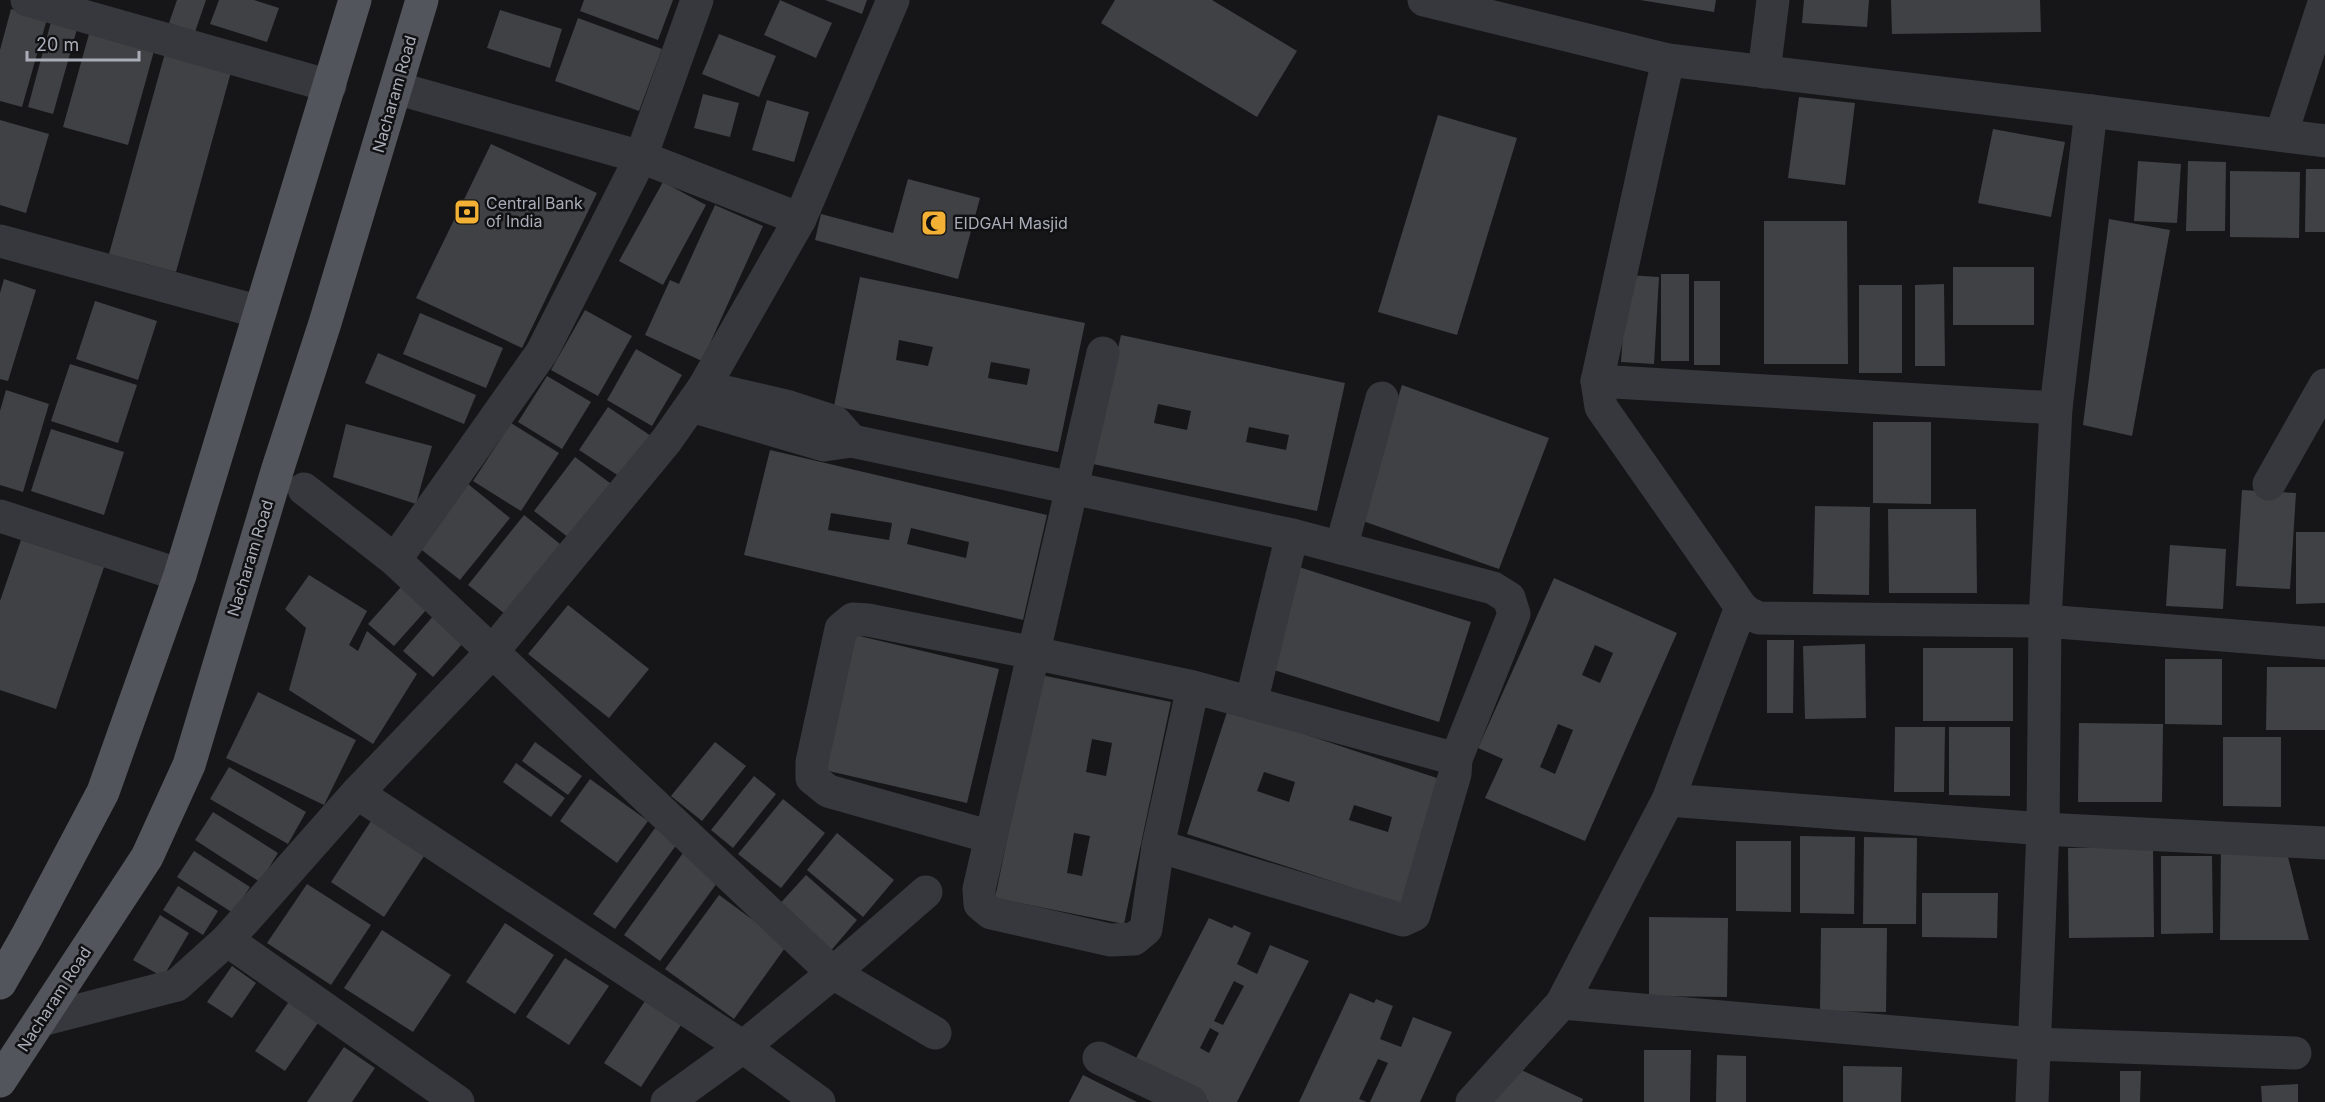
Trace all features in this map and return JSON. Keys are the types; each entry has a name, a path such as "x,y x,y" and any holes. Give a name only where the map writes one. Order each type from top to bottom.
{"main road":[{"path":"2,975 103,792 180,575 356,0"},
{"name":"Nacharam Road","path":"0,1081 147,857 189,765 243,579 326,323 422,0"}],"street":[{"path":"27,0 330,86"},
{"path":"395,560 542,352 640,157 697,0"},
{"path":"41,1020 177,985 228,940 357,793 493,651 666,441 698,397 800,219 893,0"},
{"path":"1424,0 1668,60 2325,141"},
{"path":"1764,72 1773,0"},
{"path":"2281,135 2325,0"},
{"path":"1668,60 1597,381 1601,406 1741,607 1759,618 2045,621 2325,643"},
{"path":"396,88 640,157 800,219"},
{"path":"2032,1102 2043,829 2045,621 2056,408 2091,111"},
{"path":"0,241 260,312"},
{"path":"1102,353 979,889 980,903 992,914 1110,940 1134,939 1146,929 1158,846 1193,687"},
{"path":"1597,381 2056,408"},
{"path":"2269,484 2325,385"},
{"path":"698,397 786,406 835,422 852,441 1292,535 1493,588 1509,598 1514,615 1456,759 1455,774 1413,915 1403,920 1158,846"},
{"path":"1341,548 1382,398"},
{"path":"304,489 395,560 833,973 935,1033"},
{"path":"0,516 180,575"},
{"path":"1251,703 1292,535"},
{"path":"1472,1102 1562,1003 1668,800 1741,607"},
{"path":"991,837 828,790 812,778 812,762 841,629 853,619 1034,653 1193,687 1456,759"},
{"path":"357,793 743,1047 819,1102"},
{"path":"1668,800 2043,829 2325,843"},
{"path":"667,1102 743,1047 926,892"},
{"path":"228,940 458,1102"},
{"path":"1562,1003 2033,1044 2295,1053"},
{"path":"1099,1058 1191,1102"}],"building":[{"path":"177,0 206,0 195,32 169,23"},
{"path":"219,0 254,0 279,8 267,42 210,24"},
{"path":"584,0 673,0 658,40 580,11"},
{"path":"780,0 832,23 816,58 764,35"},
{"path":"825,0 867,0 862,14"},
{"path":"1115,0 1212,0 1297,51 1257,117 1101,23"},
{"path":"1640,0 1716,0 1714,12"},
{"path":"1804,0 1869,0 1867,27 1802,23"},
{"path":"1891,0 2040,0 2041,32 1892,34"},
{"path":"11,9 47,19 22,107 0,101 0,50"},
{"path":"500,10 562,29 550,68 487,48"},
{"path":"578,18 662,49 639,111 555,81"},
{"path":"51,22 77,29 53,114 28,107"},
{"path":"89,34 154,51 128,145 63,127"},
{"path":"719,34 776,56 759,97 702,74"},
{"path":"165,53 231,72 176,272 109,254"},
{"path":"703,94 739,103 730,137 694,128"},
{"path":"1799,97 1855,103 1845,185 1788,178"},
{"path":"767,100 809,112 794,162 752,150"},
{"path":"1438,115 1517,138 1457,335 1378,312"},
{"path":"0,120 49,134 26,213 0,205"},
{"path":"1993,129 2065,142 2051,217 1978,203"},
{"path":"491,144 597,193 522,348 416,298"},
{"path":"2138,161 2181,164 2177,223 2134,221"},
{"path":"2188,161 2226,162 2225,231 2186,231"},
{"path":"2306,169 2325,169 2325,232 2305,232"},
{"path":"2230,171 2300,172 2299,238 2230,237"},
{"name":"EIDGAH Masjid","path":"908,179 980,198 958,279 815,240 821,214 893,233"},
{"path":"663,182 706,205 663,285 619,261"},
{"path":"715,205 763,226 702,361 645,335 670,280 679,284"},
{"path":"2109,219 2170,230 2132,436 2083,425"},
{"path":"1764,221 1847,221 1848,364 1764,364"},
{"path":"1953,267 2034,267 2034,325 1953,325"},
{"path":"1661,274 1689,274 1689,361 1661,361"},
{"path":"1627,275 1659,277 1654,364 1621,362"},
{"path":"860,277 1085,323 1058,452 834,406","holes":["899,340 933,347 928,366 896,360","991,362 1030,369 1027,385 988,378"]},
{"path":"4,279 36,290 8,381 0,379 0,293"},
{"path":"1694,281 1720,281 1720,365 1694,365"},
{"path":"1944,284 1945,366 1915,366 1915,285"},
{"path":"1859,285 1902,285 1902,373 1859,373"},
{"path":"95,301 157,321 138,380 76,359"},
{"path":"585,310 632,336 598,396 551,370"},
{"path":"420,313 503,348 486,388 403,354"},
{"path":"1121,335 1345,383 1317,511 1093,464","holes":["1158,404 1191,411 1187,430 1154,423","1249,427 1289,435 1286,450 1246,442"]},
{"path":"636,349 682,375 652,426 607,400"},
{"path":"378,353 476,395 464,424 365,383"},
{"path":"70,364 137,385 118,443 51,421"},
{"path":"547,376 591,402 562,449 518,422"},
{"path":"1402,385 1549,438 1499,569 1360,520"},
{"path":"6,390 49,404 23,492 0,485 0,411"},
{"path":"608,407 651,436 622,478 579,450"},
{"path":"1873,422 1931,422 1931,504 1873,503"},
{"path":"511,423 559,453 521,511 473,481"},
{"path":"346,424 432,446 416,504 333,477"},
{"path":"51,429 124,452 104,515 31,491"},
{"path":"770,450 1047,515 1023,620 744,555","holes":["831,513 892,523 889,540 828,530","911,528 969,542 966,558 907,544"]},
{"path":"575,457 614,486 573,541 534,511"},
{"path":"468,484 510,518 460,580 418,547"},
{"path":"2242,490 2296,493 2290,589 2236,586"},
{"path":"1815,506 1870,507 1869,595 1813,594"},
{"path":"1888,509 1976,509 1977,593 1889,593"},
{"path":"524,515 570,552 514,621 468,585"},
{"path":"2296,532 2325,532 2325,603 2296,604"},
{"path":"21,540 104,567 56,709 0,690 0,601"},
{"path":"2170,545 2226,549 2223,609 2166,606"},
{"path":"1299,567 1471,622 1439,722 1268,668"},
{"path":"309,575 367,611 349,645 358,651 367,631 417,674 373,744 289,690 306,628 285,609"},
{"path":"1554,578 1677,633 1585,841 1485,798 1503,759 1478,748","holes":["1595,645 1613,653 1600,683 1582,675","1558,724 1573,730 1555,774 1540,767"]},
{"path":"401,587 427,609 394,646 368,624"},
{"path":"568,605 649,669 609,718 528,654"},
{"path":"434,615 464,642 433,677 403,651"},
{"path":"851,634 999,669 967,803 820,769"},
{"path":"1767,640 1794,640 1793,713 1767,713"},
{"path":"1865,644 1866,718 1805,719 1803,646"},
{"path":"1923,648 2013,648 2013,721 1923,721"},
{"path":"2165,659 2222,659 2222,725 2165,724"},
{"path":"2267,667 2325,667 2325,730 2266,730"},
{"path":"1041,675 1171,702 1124,924 995,898","holes":["1092,739 1112,743 1106,776 1086,772","1074,833 1090,836 1082,876 1067,873"]},
{"path":"258,692 356,740 324,805 226,758"},
{"path":"1228,709 1446,781 1405,905 1187,834","holes":["1264,772 1295,782 1289,802 1257,791","1354,805 1392,817 1388,832 1349,820"]},
{"path":"2079,723 2163,724 2162,802 2078,802"},
{"path":"1895,727 1945,727 1944,792 1894,792"},
{"path":"1949,727 2010,727 2010,796 1949,795"},
{"path":"2223,737 2281,737 2281,807 2223,806"},
{"path":"535,742 582,776 568,795 522,761"},
{"path":"715,742 746,766 702,821 671,796"},
{"path":"516,763 565,798 551,817 503,782"},
{"path":"229,767 306,812 288,844 210,799"},
{"path":"754,776 776,794 733,848 711,830"},
{"path":"590,779 648,821 617,863 560,821"},
{"path":"783,799 825,833 781,888 738,854"},
{"path":"213,812 278,853 260,882 195,840"},
{"path":"373,818 426,853 384,917 331,882"},
{"path":"655,828 677,844 615,929 593,914"},
{"path":"837,833 894,880 863,917 807,870"},
{"path":"1800,836 1855,837 1854,914 1800,913"},
{"path":"1864,837 1917,838 1916,924 1863,924"},
{"path":"1736,841 1791,841 1791,912 1736,911"},
{"path":"2153,847 2154,937 2069,938 2068,848"},
{"path":"2221,848 2287,853 2309,940 2220,940"},
{"path":"194,851 250,887 233,913 177,877"},
{"path":"683,853 720,879 660,961 624,935"},
{"path":"2161,856 2212,856 2213,933 2161,934"},
{"path":"806,875 857,920 828,954 776,908"},
{"path":"307,884 371,925 331,985 267,943"},
{"path":"178,886 218,911 203,935 163,910"},
{"path":"1922,893 1998,893 1997,938 1922,937"},
{"path":"719,895 787,945 734,1019 665,969"},
{"path":"160,915 189,933 163,977 133,960"},
{"path":"1649,917 1728,918 1727,997 1649,996"},
{"path":"1209,918 1232,928 1234,925 1251,933 1237,964 1257,974 1270,945 1309,961 1237,1102 1209,1102 1133,1064","holes":["1234,981 1244,986 1223,1025 1214,1021","1210,1028 1219,1033 1209,1053 1200,1048"]},
{"path":"505,923 554,955 515,1014 466,982"},
{"path":"1821,928 1887,928 1886,1012 1820,1011"},
{"path":"382,930 451,975 413,1032 344,988"},
{"path":"565,958 609,986 569,1045 526,1017"},
{"path":"232,966 256,983 232,1018 207,1002"},
{"path":"1350,993 1374,1003 1376,999 1393,1006 1380,1039 1401,1047 1413,1017 1452,1032 1420,1102 1370,1102 1388,1063 1378,1059 1359,1099 1367,1102 1299,1102"},
{"path":"290,1000 320,1020 285,1071 255,1051"},
{"path":"645,1001 681,1025 641,1087 604,1063"},
{"path":"344,1047 375,1068 352,1102 307,1102"},
{"path":"1644,1050 1691,1050 1690,1102 1644,1102"},
{"path":"1717,1055 1746,1056 1746,1102 1716,1102"},
{"path":"1502,1061 1583,1099 1582,1102 1483,1102"},
{"path":"1843,1066 1902,1067 1901,1102 1843,1102"},
{"path":"2120,1071 2141,1071 2140,1102 2120,1102"},
{"path":"1083,1075 1137,1102 1069,1102"},
{"path":"2298,1084 2298,1102 2262,1102 2261,1086"}],"place":[{"name":"Central Bank of India","path":"467,212"},
{"name":"EIDGAH Masjid","path":"934,223"}]}
